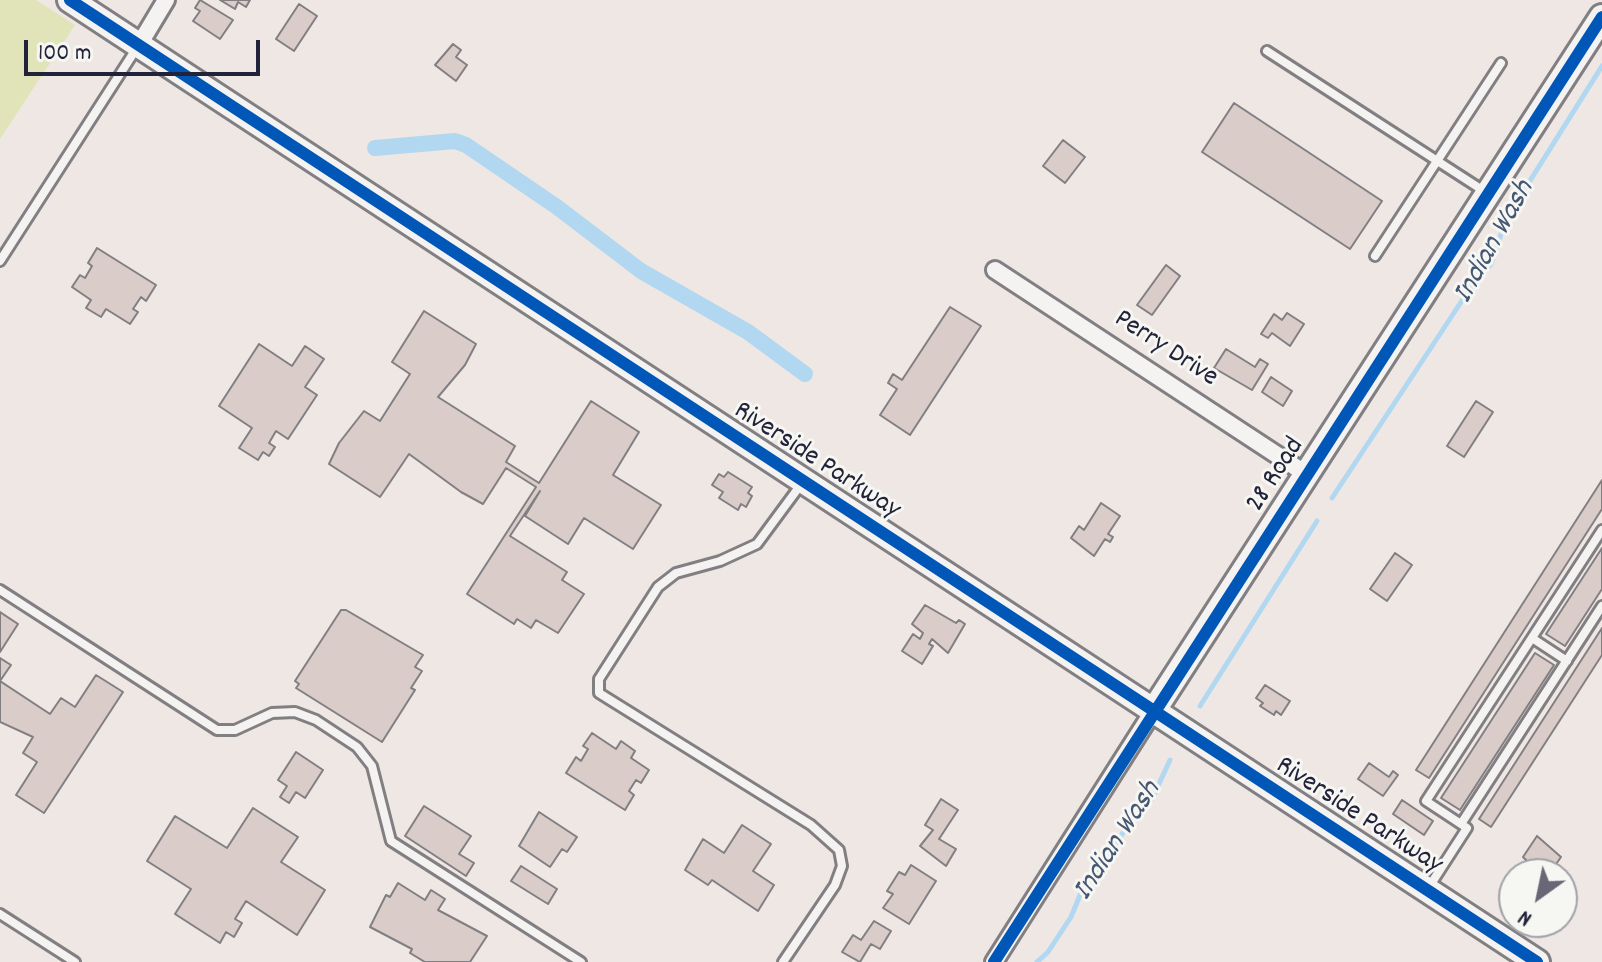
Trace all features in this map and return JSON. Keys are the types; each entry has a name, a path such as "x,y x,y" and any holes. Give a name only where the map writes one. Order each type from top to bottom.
{"main road":[{"name":"Riverside Parkway","path":"70,0 1152,713 1537,962"},
{"name":"28 Road","path":"1152,713 1602,17"}],"street":[{"path":"139,45 166,0"},
{"name":"Perry Drive","path":"995,270 1306,474"},
{"name":"28 Road","path":"994,962 1152,713"}],"lane":[{"path":"0,261 139,45"},
{"path":"1267,51 1488,194"},
{"path":"1375,256 1501,63"},
{"path":"783,962 835,885 842,866 839,850 811,825 599,693 599,679 658,587 676,573 720,561 757,544 803,482"},
{"path":"1427,891 1467,828 1426,801 1602,530"},
{"path":"0,590 217,730 235,730 272,713 295,712 316,720 357,747 372,766 391,841 581,962"},
{"path":"1461,824 1602,606"},
{"path":"1532,638 1567,661"},
{"path":"0,914 75,962"}],"green space":[{"path":"0,0 36,0 75,25 0,139"}],"building":[{"path":"200,0 233,20 220,39 193,21 200,11 195,8"},
{"path":"220,0 250,0 246,7 238,2 235,9"},
{"path":"299,4 317,16 294,51 276,39"},
{"path":"453,44 461,50 456,57 467,65 456,81 435,65"},
{"path":"1234,103 1382,201 1350,249 1202,152"},
{"path":"1063,140 1085,157 1065,183 1043,166"},
{"path":"97,248 156,285 146,301 141,297 133,309 138,312 130,324 106,309 101,317 86,308 91,300 72,287 80,275 85,278 92,266 88,263"},
{"path":"1166,265 1180,276 1152,315 1137,305"},
{"path":"950,307 981,326 910,435 880,415 897,389 888,383 893,374 902,380"},
{"path":"424,311 476,344 465,365 438,397 515,446 506,462 539,483 591,401 639,432 613,475 661,505 633,549 584,518 568,544 525,516 540,491 510,536 567,572 562,580 584,594 558,633 536,620 531,628 517,619 514,624 467,594 536,487 506,468 483,504 409,454 380,497 329,464 339,443 364,411 380,421 410,374 392,362"},
{"path":"1287,313 1304,324 1290,346 1272,333 1268,338 1261,334 1274,314 1282,320"},
{"path":"259,344 292,366 305,346 324,359 305,387 317,395 288,439 276,431 269,443 275,447 269,456 263,452 258,460 239,448 252,428 219,406"},
{"path":"1226,349 1255,367 1260,359 1268,364 1252,390 1214,368"},
{"path":"1271,377 1292,391 1283,406 1262,392"},
{"path":"1476,401 1493,412 1464,457 1447,446"},
{"path":"728,472 752,487 748,493 752,496 746,507 741,504 738,510 719,498 723,492 712,485 719,474 724,477"},
{"path":"1602,480 1602,509 1429,778 1416,770"},
{"path":"1101,503 1120,516 1108,534 1113,537 1110,542 1105,539 1094,556 1071,538 1079,526 1084,530"},
{"path":"1602,548 1602,589 1565,646 1546,634"},
{"path":"1395,553 1412,565 1387,601 1370,589"},
{"path":"925,605 956,623 959,620 965,624 948,653 932,639 929,644 933,646 922,664 902,651 913,634 920,639 923,633 912,624"},
{"path":"341,610 346,610 423,655 415,667 422,671 411,688 415,690 382,742 296,688 299,684 295,681"},
{"path":"0,612 18,624 0,652"},
{"path":"1602,628 1602,655 1491,827 1479,819"},
{"path":"1535,653 1554,665 1460,810 1441,798"},
{"path":"0,658 11,665 0,681"},
{"path":"96,675 123,692 44,813 16,795 37,762 23,753 33,737 0,722 0,681 50,714 61,698 75,707"},
{"path":"1265,685 1290,701 1281,715 1276,711 1274,715 1260,706 1263,703 1256,698"},
{"path":"592,733 616,749 621,741 635,751 631,758 649,770 641,783 636,780 629,791 634,795 625,810 566,773 576,757 581,761 588,749 583,746"},
{"path":"296,752 323,770 305,798 296,792 289,803 280,797 287,786 278,780"},
{"path":"1369,763 1389,777 1393,771 1398,775 1383,796 1358,779"},
{"path":"941,799 958,810 939,839 956,849 946,866 920,846 933,830 925,825"},
{"path":"1402,800 1433,821 1424,835 1393,814"},
{"path":"424,806 471,836 459,854 474,863 466,876 405,836"},
{"path":"253,808 298,837 281,862 325,890 297,935 246,901 235,919 242,923 234,937 226,932 220,943 175,914 191,889 147,861 175,816 227,848"},
{"path":"539,812 577,837 567,852 562,849 550,867 519,846"},
{"path":"742,825 771,844 753,871 774,885 758,911 712,880 708,885 685,870 703,839 724,853"},
{"path":"1537,836 1561,857 1524,858"},
{"path":"911,865 936,881 909,924 883,908 893,894 887,891 899,872 905,875"},
{"path":"521,866 557,889 548,904 511,881"},
{"path":"398,883 425,900 431,890 445,899 438,910 487,936 470,962 425,962 410,953 412,949 370,927 386,895 390,897"},
{"path":"874,921 891,931 880,949 871,944 860,962 842,952 853,935 861,940"}],"waterway":[{"name":"Indian Wash","path":"1332,498 1467,293 1491,264 1506,219 1602,66"},
{"path":"375,148 455,141 466,145 557,207 641,271 748,332 805,374"},
{"name":"Indian Wash","path":"1200,706 1317,521"},
{"name":"Indian Wash","path":"1037,962 1048,952 1071,917 1085,883 1107,859 1127,826 1152,799 1170,760"}],"cycle path":[{"path":"70,0 1537,962"},
{"path":"994,962 1602,17"}]}
